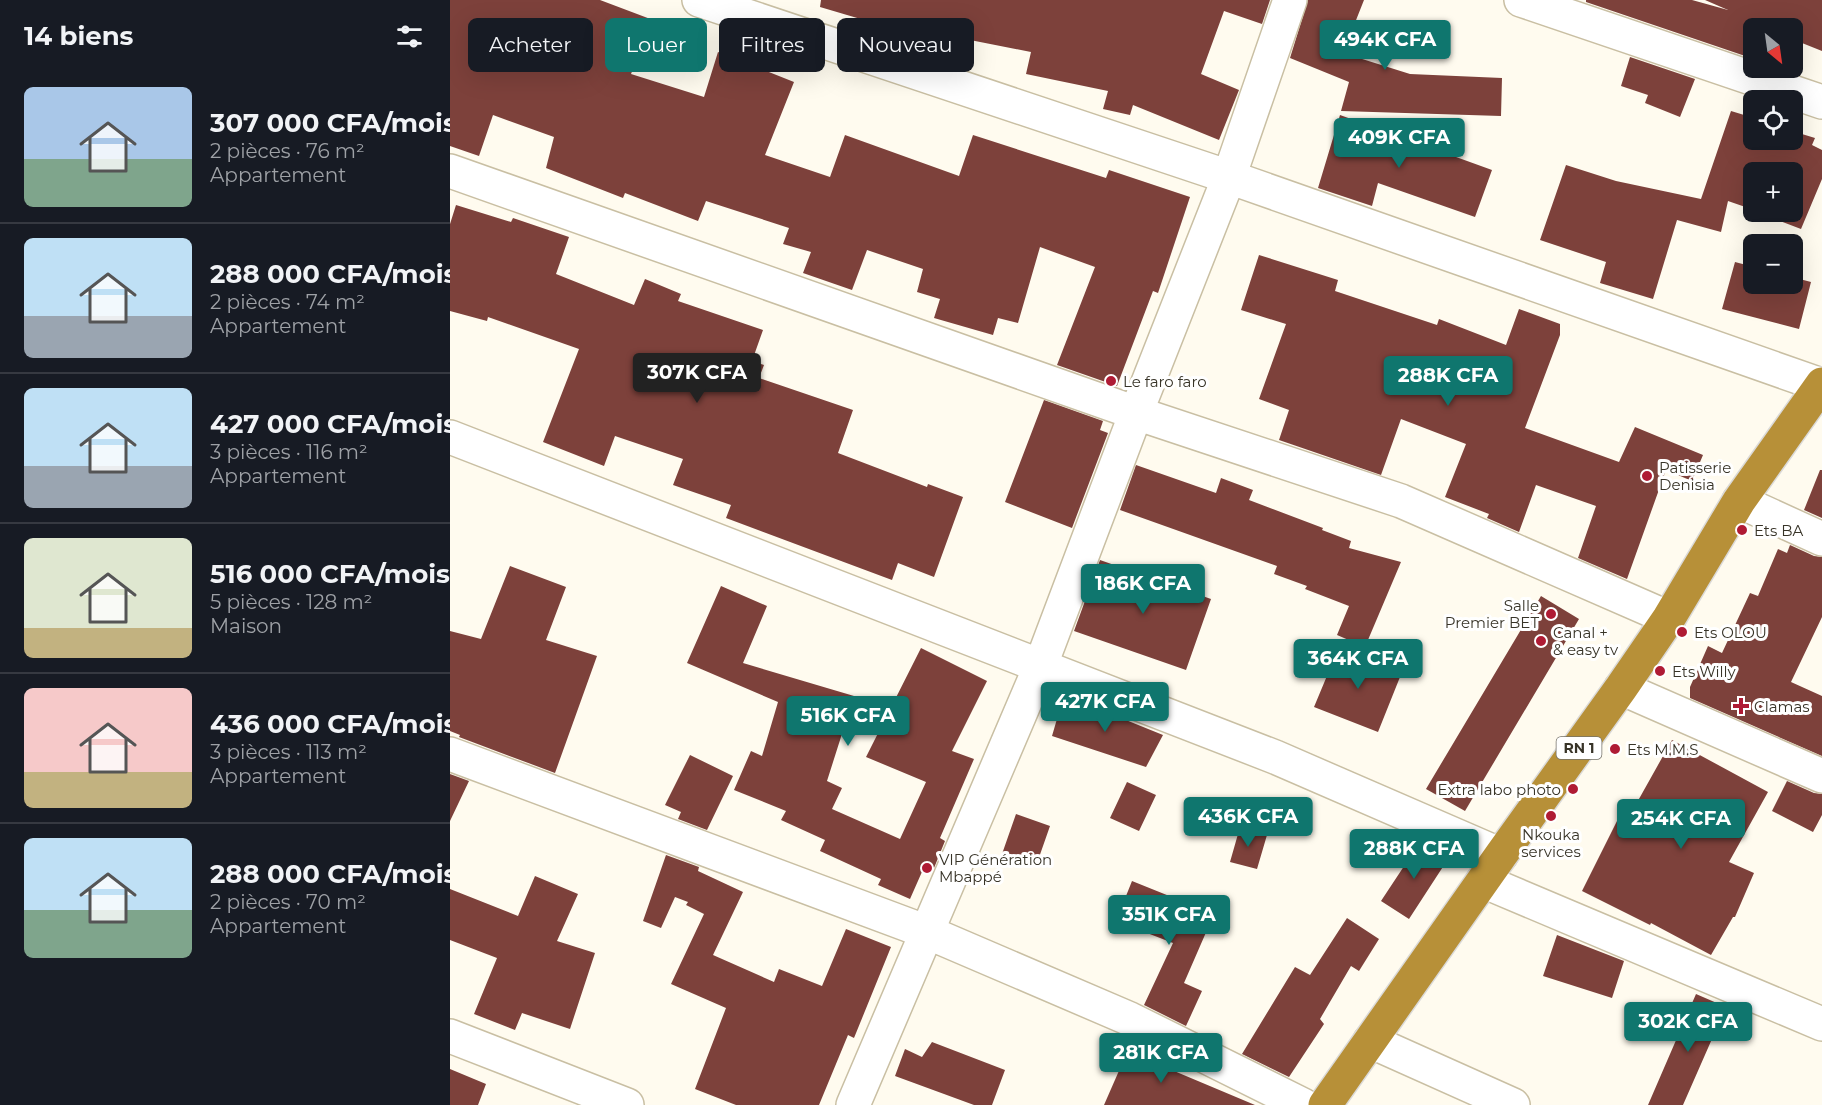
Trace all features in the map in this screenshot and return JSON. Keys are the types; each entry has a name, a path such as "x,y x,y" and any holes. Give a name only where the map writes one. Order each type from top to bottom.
{"highway":[{"name":"RN 1","path":"1325,1105 1622,688 1669,618 1739,501 1822,385"}],"street":[{"path":"699,0 1229,177 1822,385"},
{"path":"853,1105 1040,667 1136,413 1229,177 1290,0"},
{"path":"1521,0 1822,102"},
{"path":"450,171 1136,413 1401,501 1669,618"},
{"path":"450,437 1275,757 1492,868 1822,1024"},
{"path":"1739,501 1822,539"},
{"path":"1622,688 1822,776"},
{"path":"450,754 927,932 1130,1019 1303,1105"},
{"path":"450,1036 627,1105"},
{"path":"1370,1041 1513,1105"}],"building":[{"path":"450,0 600,0 648,18 605,18 605,72 632,72 631,74 704,97 718,52 719,72 769,72 794,82 765,155 830,177 845,135 959,176 973,135 1106,178 1109,170 1190,197 1158,293 1153,291 1117,386 1057,365 1095,267 1040,247 1018,323 998,318 993,335 934,318 940,299 917,292 923,269 867,250 852,290 803,273 811,252 783,244 789,228 706,201 698,221 625,193 623,198 546,168 554,137 493,115 479,156 450,146"},
{"path":"821,0 1270,0 1262,24 1224,11 1201,74 1239,90 1219,140 1133,105 1130,115 1103,109 1108,91 1026,74 1031,52 974,41 974,18 857,18 820,7"},
{"path":"1308,0 1364,0 1343,53 1410,74 1502,78 1501,116 1341,111 1349,82 1290,58"},
{"path":"1586,0 1692,0 1728,10 1705,0 1822,0 1822,51 1803,43 1803,18 1743,18 1743,55 1586,2"},
{"path":"1630,57 1695,79 1680,117 1645,103 1648,95 1621,86"},
{"path":"1731,111 1743,115 1743,150 1803,150 1803,134 1815,138 1812,145 1822,150 1822,179 1801,229 1782,222 1803,222 1803,162 1743,162 1743,206 1728,201 1721,232 1677,220 1653,299 1600,283 1606,262 1540,240 1566,165 1616,181 1701,199"},
{"path":"1340,115 1492,170 1475,217 1378,183 1372,206 1318,188"},
{"path":"456,205 511,222 513,218 569,237 556,274 634,305 645,279 681,294 678,301 763,330 752,361 764,365 759,378 853,410 838,453 927,487 928,484 963,497 934,577 898,563 892,580 726,518 731,505 673,485 683,459 615,436 604,466 543,442 579,349 488,317 487,321 450,311 450,224"},
{"path":"1259,255 1338,280 1335,291 1437,325 1439,319 1506,345 1519,309 1560,324 1560,335 1525,428 1619,462 1635,427 1703,455 1692,481 1666,470 1627,579 1578,558 1596,506 1536,485 1519,532 1487,518 1489,514 1445,497 1466,444 1401,419 1381,475 1279,440 1289,410 1259,399 1286,324 1241,310"},
{"path":"1735,262 1743,264 1743,294 1803,294 1803,280 1811,282 1799,329 1722,309"},
{"path":"1044,400 1103,421 1100,430 1108,433 1072,528 1005,502"},
{"path":"1136,465 1216,493 1221,478 1253,490 1249,500 1351,541 1349,548 1401,562 1365,647 1337,635 1349,606 1305,589 1307,586 1274,574 1277,566 1120,510"},
{"path":"1820,470 1822,470 1822,518 1804,510"},
{"path":"1790,545 1814,556 1822,557 1822,617 1791,682 1822,696 1822,756 1690,698 1690,687 1708,646 1722,653 1750,593 1758,596 1778,549 1787,553"},
{"path":"1100,560 1211,599 1186,670 1074,631"},
{"path":"510,566 566,587 546,640 597,656 555,773 459,737 460,735 450,731 450,631 481,639"},
{"path":"721,586 767,606 743,663 854,696 827,781 842,788 832,809 900,839 926,782 866,757 921,648 987,681 952,751 974,759 940,838 945,841 934,868 925,865 910,899 878,885 881,879 820,851 825,840 781,820 786,811 734,790 751,751 762,756 778,702 687,663"},
{"path":"1541,596 1579,619 1465,811 1426,789"},
{"path":"1339,647 1402,672 1378,732 1314,707"},
{"path":"1064,695 1163,735 1146,767 1052,736"},
{"path":"1672,740 1768,792 1729,862 1754,873 1735,917 1711,955 1651,923 1650,925 1582,891 1622,811 1630,815"},
{"path":"690,755 733,776 707,830 678,819 681,812 665,805"},
{"path":"450,774 469,781 450,821"},
{"path":"1787,781 1814,793 1822,794 1822,815 1813,832 1772,811"},
{"path":"1127,782 1156,795 1139,831 1110,818"},
{"path":"1016,814 1050,826 1036,866 1002,854"},
{"path":"1240,827 1267,835 1257,869 1230,862"},
{"path":"1420,842 1448,859 1409,919 1381,901"},
{"path":"666,855 699,867 698,871 743,892 713,955 774,982 779,969 822,986 846,929 891,947 854,1038 848,1035 819,1105 736,1105 695,1089 726,1008 671,984 704,914 686,905 688,902 675,897 661,928 643,921"},
{"path":"535,876 578,894 557,941 595,953 570,1029 522,1013 515,1030 474,1014 497,958 450,940 450,889 518,916"},
{"path":"1132,881 1214,914 1184,983 1202,991 1186,1026 1144,1005 1173,943 1116,921"},
{"path":"1347,918 1379,939 1359,971 1351,966 1320,1019 1324,1024 1289,1077 1242,1054 1295,967 1310,975"},
{"path":"1557,935 1624,961 1612,998 1543,976"},
{"path":"1696,994 1726,1007 1683,1105 1648,1105"},
{"path":"1132,1041 1171,1060 1167,1068 1255,1105 1104,1105"},
{"path":"932,1042 1005,1070 992,1105 974,1105 895,1076 905,1049 922,1057"},
{"path":"450,1069 486,1084 478,1105 450,1105"}],"place":[{"name":"Le faro faro","path":"1111,381"},
{"name":"Patisserie Denisia","path":"1647,476"},
{"name":"Ets BA","path":"1742,530"},
{"name":"Salle Premier BET","path":"1551,614"},
{"name":"Ets OLOU","path":"1682,632"},
{"name":"Canal + & easy tv","path":"1541,641"},
{"name":"Ets Willy","path":"1660,671"},
{"name":"Clamas","path":"1741,706"},
{"name":"Ets M.M.S","path":"1615,749"},
{"name":"Extra labo photo","path":"1573,789"},
{"name":"Nkouka services","path":"1551,816"},
{"name":"VIP Génération Mbappé","path":"927,868"}]}
